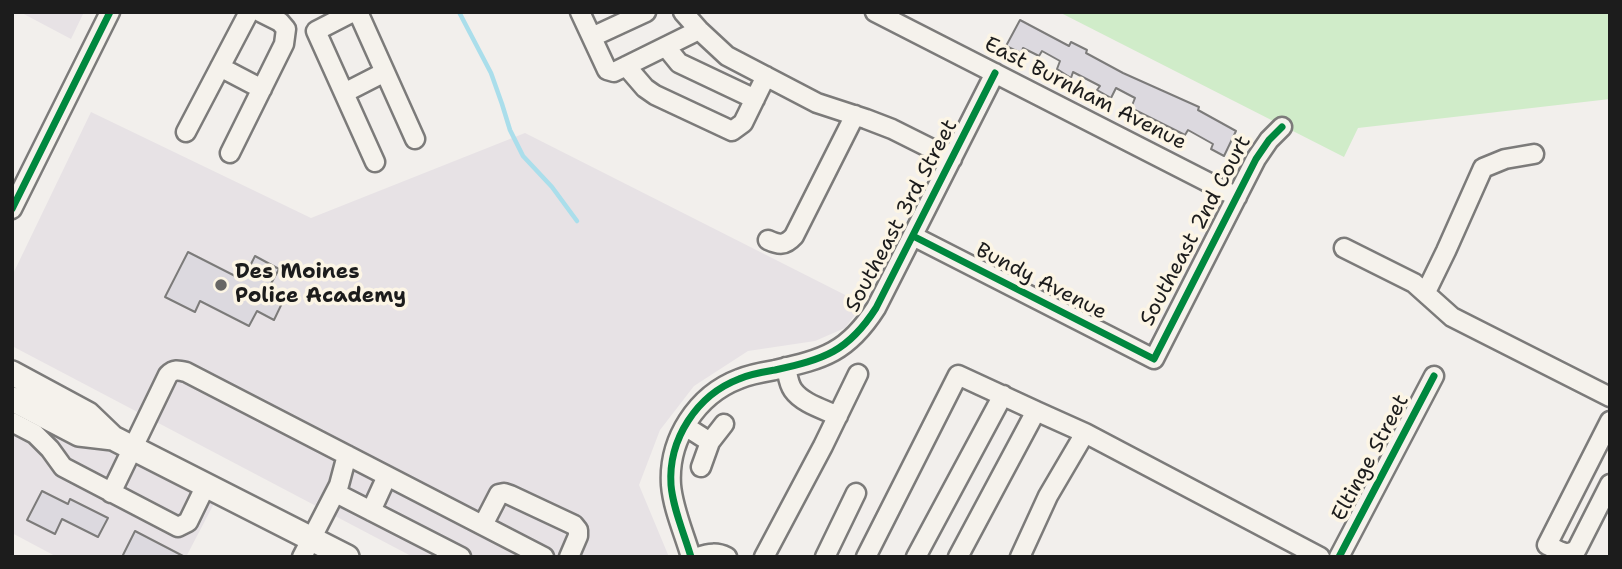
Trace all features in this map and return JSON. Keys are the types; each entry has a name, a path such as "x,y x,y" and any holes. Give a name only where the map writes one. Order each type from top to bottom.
{"main road":[{"path":"12,373 88,414 123,443 206,485 307,547 347,557"},
{"path":"12,399 79,433 123,443"}],"street":[{"path":"13,205 110,12"},
{"path":"186,132 249,12"},
{"path":"230,153 284,44 286,29 280,22 260,12"},
{"path":"375,162 316,31 355,12 415,139"},
{"path":"580,12 607,70 614,72 699,30"},
{"path":"592,37 646,12"},
{"path":"683,12 727,56 817,103 892,129 952,159"},
{"name":"East Burnham Avenue","path":"875,12 1237,197"},
{"path":"666,47 680,63 755,99"},
{"path":"626,66 645,88 655,95 732,131 743,123 766,76"},
{"path":"220,67 262,89"},
{"path":"344,93 385,72"},
{"name":"Southeast 3rd Street","path":"691,557 673,502 671,484 676,446 693,413 722,387 742,378 820,359 838,350 866,325 995,74"},
{"path":"768,240 783,245 794,236 855,116"},
{"name":"Southeast 2nd Court","path":"1154,359 1256,159 1282,127"},
{"path":"1426,292 1483,168 1505,159 1534,154"},
{"name":"Bundy Avenue","path":"913,236 1154,359"},
{"path":"1344,248 1414,283 1452,317 1610,397"},
{"path":"786,367 793,391 804,400 838,416"},
{"path":"111,493 123,443 168,375 173,370 178,370 544,557"},
{"path":"764,557 858,374"},
{"path":"866,557 958,375 1085,433 1320,557"},
{"name":"Eltinge Street","path":"1339,557 1434,376"},
{"path":"916,557 1003,395"},
{"path":"958,557 1036,411"},
{"path":"12,422 34,434 50,449 63,467 178,527 188,522 206,485"},
{"path":"701,467 710,442 724,424"},
{"path":"50,449 63,425"},
{"path":"685,426 710,442"},
{"path":"1020,557 1048,496 1085,433"},
{"path":"1607,433 1545,551 1567,554 1577,549 1610,484"},
{"path":"307,547 336,493 347,455"},
{"path":"371,511 387,477"},
{"path":"336,493 461,557"},
{"path":"825,557 856,493"},
{"path":"483,525 499,494 510,495 578,530 569,557"},
{"path":"698,557 708,554 727,557"}],"shaded area":[{"path":"20,12 84,12 71,39"},
{"path":"91,112 311,218 525,133 863,304 845,328 815,341 748,351 694,386 660,430 639,485 669,557 413,557 12,346 12,276"},
{"path":"12,395 220,492 186,557 57,557 12,533"}],"green space":[{"path":"1059,12 1610,12 1610,99 1358,128 1344,157"}],"building":[{"path":"1020,20 1069,46 1071,42 1087,50 1086,53 1123,73 1199,107 1198,110 1236,131 1224,156 1211,149 1213,144 1188,130 1185,135 1131,108 1135,98 1116,88 1111,98 1097,90 1100,86 1073,72 1071,78 1057,69 1060,61 1042,51 1039,56 1023,48 1021,53 1006,46"},
{"name":"Des Moines Police Academy","path":"188,252 243,280 255,256 279,269 267,291 284,299 274,320 257,311 249,326 200,301 195,312 165,297"},
{"path":"42,491 68,504 70,499 108,518 98,537 62,519 55,534 27,520"},
{"path":"135,531 185,557 122,557"}],"waterway":[{"path":"459,12 491,73 510,130 523,156 552,187 577,221"}],"cycle path":[{"path":"12,209 110,12"},
{"path":"691,557 676,512 671,485 674,451 688,421 698,407 724,386 748,376 821,357 845,344 866,323 995,73"},
{"path":"913,236 1154,359 1256,159 1282,127"},
{"path":"1339,557 1434,376"}],"place":[{"name":"Des Moines Police Academy","path":"221,285"}]}
